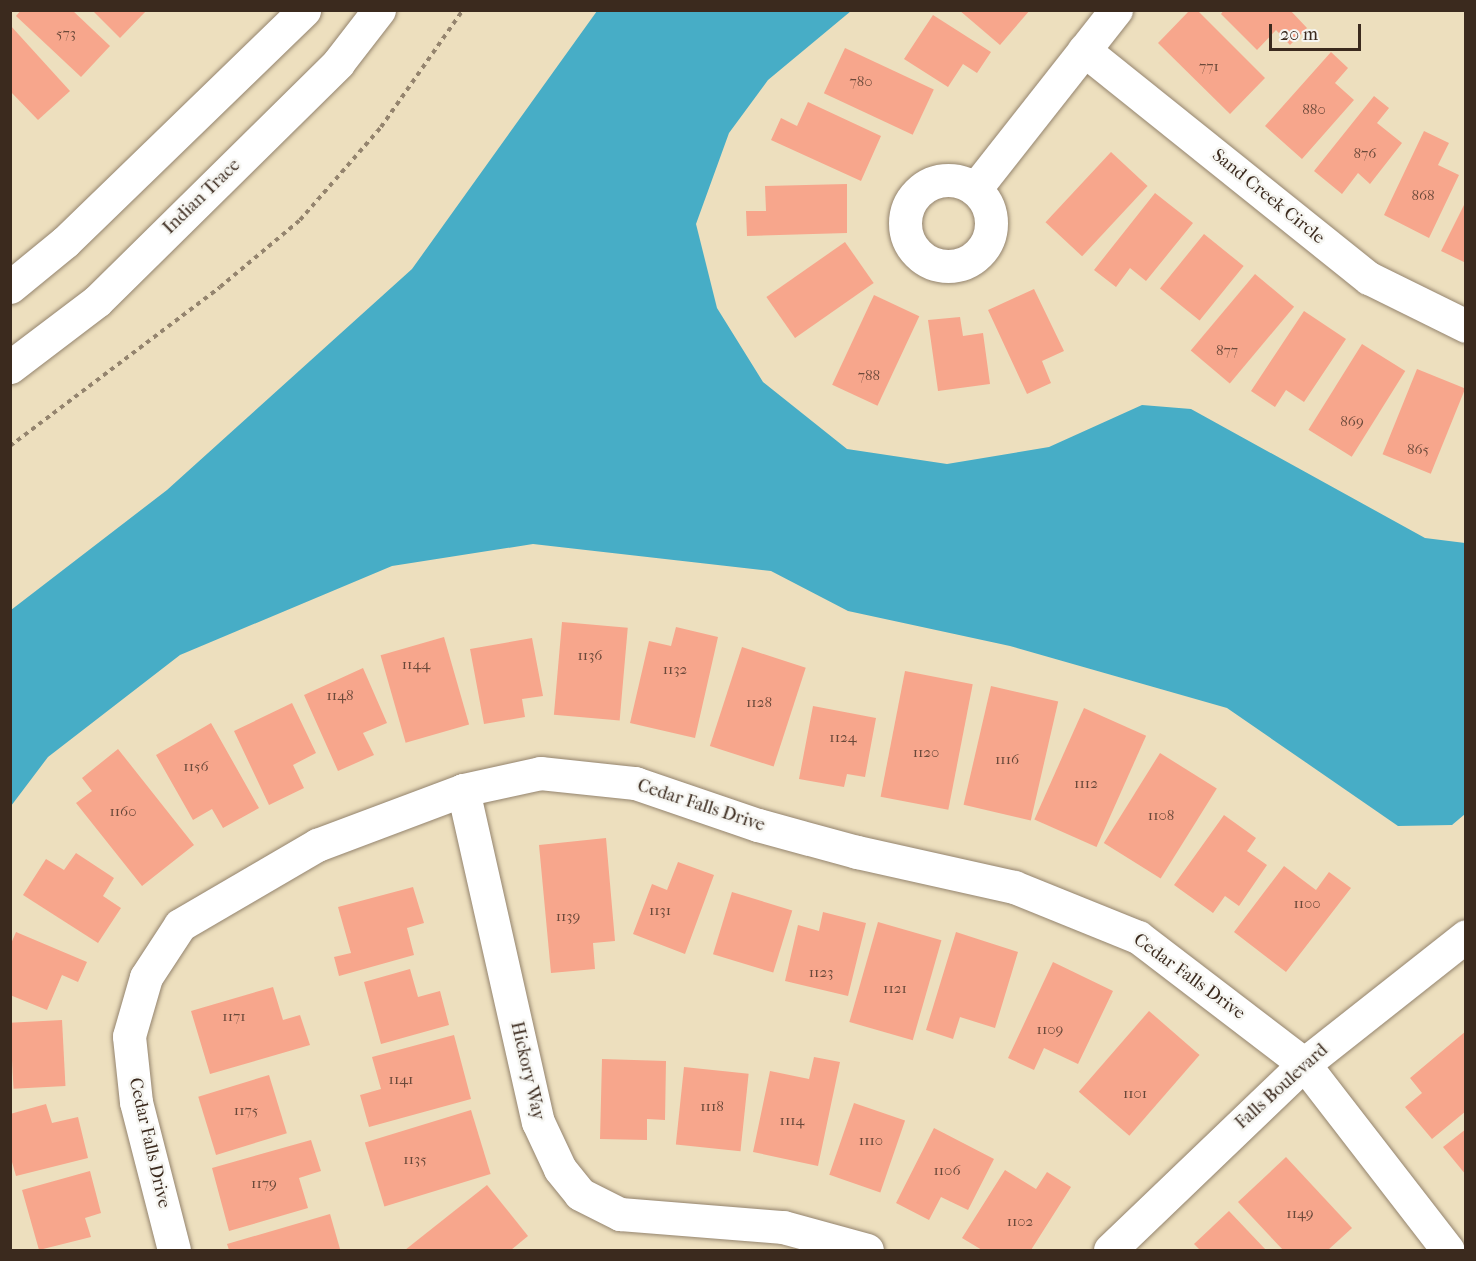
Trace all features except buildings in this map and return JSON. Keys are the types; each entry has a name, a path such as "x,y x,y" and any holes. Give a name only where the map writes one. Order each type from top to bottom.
{"street":[{"path":"10,286 65,242 304,10"},
{"name":"Indian Trace","path":"10,367 105,292 338,63 379,10"},
{"path":"975,189 1116,10"},
{"name":"Sand Creek Circle","path":"1084,50 1369,278 1466,326"},
{"name":"Cedar Falls Drive","path":"174,1251 136,1102 129,1036 146,977 180,925 317,844 463,790 540,773 635,783 758,825 857,852 1014,887 1138,937 1304,1064 1448,1251"},
{"name":"Hickory Way","path":"463,790 538,1122 560,1169 579,1194 620,1214 683,1216 783,1227 867,1251"},
{"name":"Falls Boulevard","path":"1110,1251 1304,1064 1466,936"}],"path":[{"path":"10,446 220,287 300,220 381,127 463,10"}],"water":[{"path":"597,11 851,11 768,80 729,133 696,224 717,308 763,382 847,449 947,464 1049,447 1142,405 1191,409 1425,538 1465,543 1465,814 1452,825 1398,826 1227,708 1010,646 848,611 771,571 533,544 392,566 180,655 48,757 11,806 11,610 167,490 412,269"}]}
